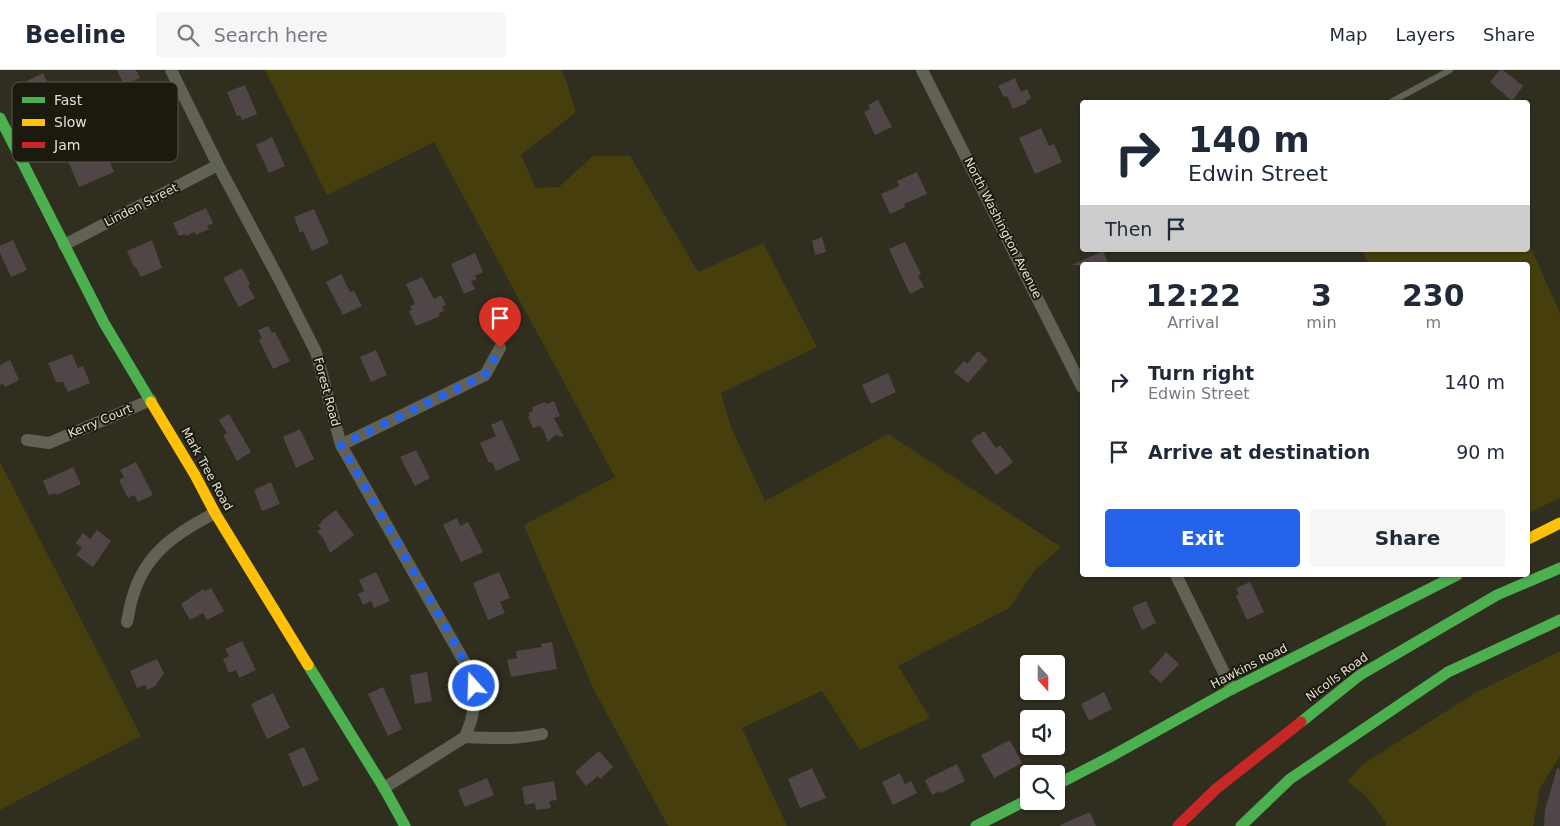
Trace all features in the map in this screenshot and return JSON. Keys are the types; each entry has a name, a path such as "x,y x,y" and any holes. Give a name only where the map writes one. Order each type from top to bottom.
{"main road":[{"name":"Mark Tree Road","path":"1,124 12,144"},
{"name":"Mark Tree Road","path":"22,162 127,362 202,486 215,513 384,788 405,826"},
{"path":"1530,538 1560,523"},
{"name":"Nicolls Road","path":"1178,826 1216,789 1360,675 1497,595 1560,568"},
{"name":"Hawkins Road","path":"1065,780 1232,689 1453,577"},
{"path":"1241,826 1290,780 1448,672 1560,620"},
{"path":"976,826 1020,804"}],"street":[{"name":"Forest Road","path":"172,70 178,82"},
{"name":"North Washington Avenue","path":"922,70 1080,382"},
{"name":"Forest Road","path":"178,82 218,165 316,352 341,445 469,670 474,686 475,703 465,737"},
{"name":"Linden Street","path":"64,245 218,165"},
{"path":"341,445 485,375 500,348"},
{"name":"Kerry Court","path":"27,440 49,443 151,400"},
{"path":"127,622 133,594 144,570 154,555 170,540 191,525 215,513"},
{"path":"1177,577 1232,689"},
{"path":"384,788 465,737 509,739 542,734"}],"lane":[{"path":"1395,100 1450,70"}],"shaded area":[{"path":"265,70 561,70 576,112 521,155 536,188 559,187 593,156 630,156 698,272 763,243 817,347 721,393 731,427 765,501 888,434 1061,547 1034,571 1009,608 898,666 930,718 860,750 822,691 742,728 787,826 668,826 593,688 524,525 615,477 434,142 327,195"},
{"path":"1530,246 1560,313 1560,498 1530,512 1530,262 1368,262 1363,252 1530,252"},
{"path":"0,462 141,736 0,810"},
{"path":"1560,651 1560,756 1540,788 1533,826 1386,826 1386,823 1365,795 1347,782 1363,764 1475,693"}],"building":[{"path":"117,70 136,70 140,78 131,82 123,82"},
{"path":"1500,70 1503,70 1523,86 1511,100 1490,82"},
{"path":"43,73 47,82 27,82"},
{"path":"1015,78 1021,92 1027,89 1031,98 1026,101 1027,103 1013,109 1007,96 1004,97 998,86"},
{"path":"245,85 257,114 242,120 240,115 237,116 227,92"},
{"path":"878,100 892,127 875,135 864,112 870,109 868,105"},
{"path":"1041,128 1049,146 1054,144 1062,162 1035,174 1019,138"},
{"path":"272,137 285,166 269,173 256,145"},
{"path":"68,162 110,162 114,172 79,187"},
{"path":"917,172 927,194 904,204 905,207 890,214 881,194 899,186 897,181"},
{"path":"206,208 213,223 207,226 209,229 196,235 195,232 186,236 185,234 179,236 173,223"},
{"path":"314,209 329,243 312,251 303,231 300,233 294,217"},
{"path":"822,237 826,252 815,255 812,241"},
{"path":"13,240 27,270 11,277 0,253 0,246"},
{"path":"152,240 162,268 141,277 127,251"},
{"path":"905,242 921,274 918,276 924,287 910,294 889,249"},
{"path":"1101,252 1103,252 1108,262 1080,262 1080,265 1072,265"},
{"path":"475,253 483,272 475,276 477,279 471,281 475,289 464,294 451,264"},
{"path":"242,268 250,284 248,286 255,298 239,307 223,278"},
{"path":"341,274 350,292 354,291 362,306 343,315 326,282"},
{"path":"422,277 434,299 441,295 446,305 442,307 444,311 439,313 440,316 416,326 409,311 412,310 410,306 415,304 406,284"},
{"path":"268,326 272,333 275,332 290,361 273,369 259,340 262,338 258,330"},
{"path":"376,350 387,375 371,382 360,357"},
{"path":"978,351 988,360 968,383 954,372 964,361 967,364"},
{"path":"72,354 78,368 83,366 90,383 68,392 63,382 56,382 48,363"},
{"path":"10,360 19,380 5,387 3,384 0,385 0,365"},
{"path":"888,373 896,392 871,404 862,385"},
{"path":"554,401 560,416 554,418 564,437 555,435 548,442 540,426 533,428 528,413 533,411 532,407"},
{"path":"229,414 251,452 237,461 223,435 227,433 219,420"},
{"path":"502,420 520,460 496,471 492,462 489,463 480,443 496,436 491,425"},
{"path":"300,429 314,459 296,468 283,437"},
{"path":"984,431 996,448 1000,445 1013,462 996,475 971,441"},
{"path":"416,450 430,478 415,486 400,457"},
{"path":"136,462 153,495 138,502 134,495 128,498 119,480 124,477 120,470"},
{"path":"73,467 81,484 56,495 55,493 49,495 43,481"},
{"path":"271,482 280,504 262,511 254,490"},
{"path":"336,510 354,535 330,553 323,538 317,531 321,529 318,525 323,522 321,521"},
{"path":"457,518 460,526 468,522 483,552 461,562 443,525"},
{"path":"97,530 111,541 93,567 76,555 82,548 76,543 83,533 90,539"},
{"path":"376,572 390,601 374,608 371,601 363,605 358,594 364,591 359,580"},
{"path":"499,572 510,598 500,602 505,613 488,620 473,583"},
{"path":"1250,582 1264,612 1247,620 1236,596 1239,594 1236,588"},
{"path":"211,588 224,611 207,620 203,613 190,620 181,604 203,589 205,591"},
{"path":"1146,601 1156,623 1142,630 1132,607"},
{"path":"242,641 256,670 239,678 236,670 229,673 223,659 229,656 225,649"},
{"path":"552,642 557,669 511,677 507,660 517,658 516,651 542,647 541,644"},
{"path":"1166,652 1179,664 1161,683 1149,672"},
{"path":"157,659 164,673 155,686 147,690 145,685 137,688 130,671"},
{"path":"427,672 432,701 415,704 410,675"},
{"path":"383,687 402,729 388,736 368,694"},
{"path":"1104,692 1112,709 1089,721 1081,704"},
{"path":"273,693 290,728 267,739 251,704"},
{"path":"1010,740 1022,763 994,778 981,755"},
{"path":"304,747 319,780 303,787 288,754"},
{"path":"599,751 613,767 600,779 598,776 586,786 575,772"},
{"path":"957,764 965,781 941,793 940,791 932,795 925,780"},
{"path":"812,768 826,798 800,808 788,779"},
{"path":"1557,768 1560,769 1560,826 1544,826 1545,810"},
{"path":"900,773 905,784 911,781 917,793 893,805 882,782"},
{"path":"487,778 494,795 465,807 458,790"},
{"path":"554,781 557,800 549,801 551,808 536,810 535,803 525,805 522,787"},
{"path":"1090,812 1096,826 1058,826"}],"traffic: fast":[{"path":"0,118 12,142"},
{"path":"22,162 104,323 151,402"},
{"path":"1301,722 1360,675 1497,595 1560,568"},
{"path":"1065,780 1232,689 1453,577"},
{"path":"1241,826 1290,779 1448,672 1560,620"},
{"path":"308,665 384,788 405,826"},
{"path":"976,826 1020,804"}],"traffic: slow":[{"path":"151,402 195,475 215,513 308,665"},
{"path":"1530,538 1560,523"}],"traffic: jam":[{"path":"1178,826 1216,789 1301,722"}],"route":[{"path":"474,686 469,670 452,638 341,445 485,375 500,348"}]}
